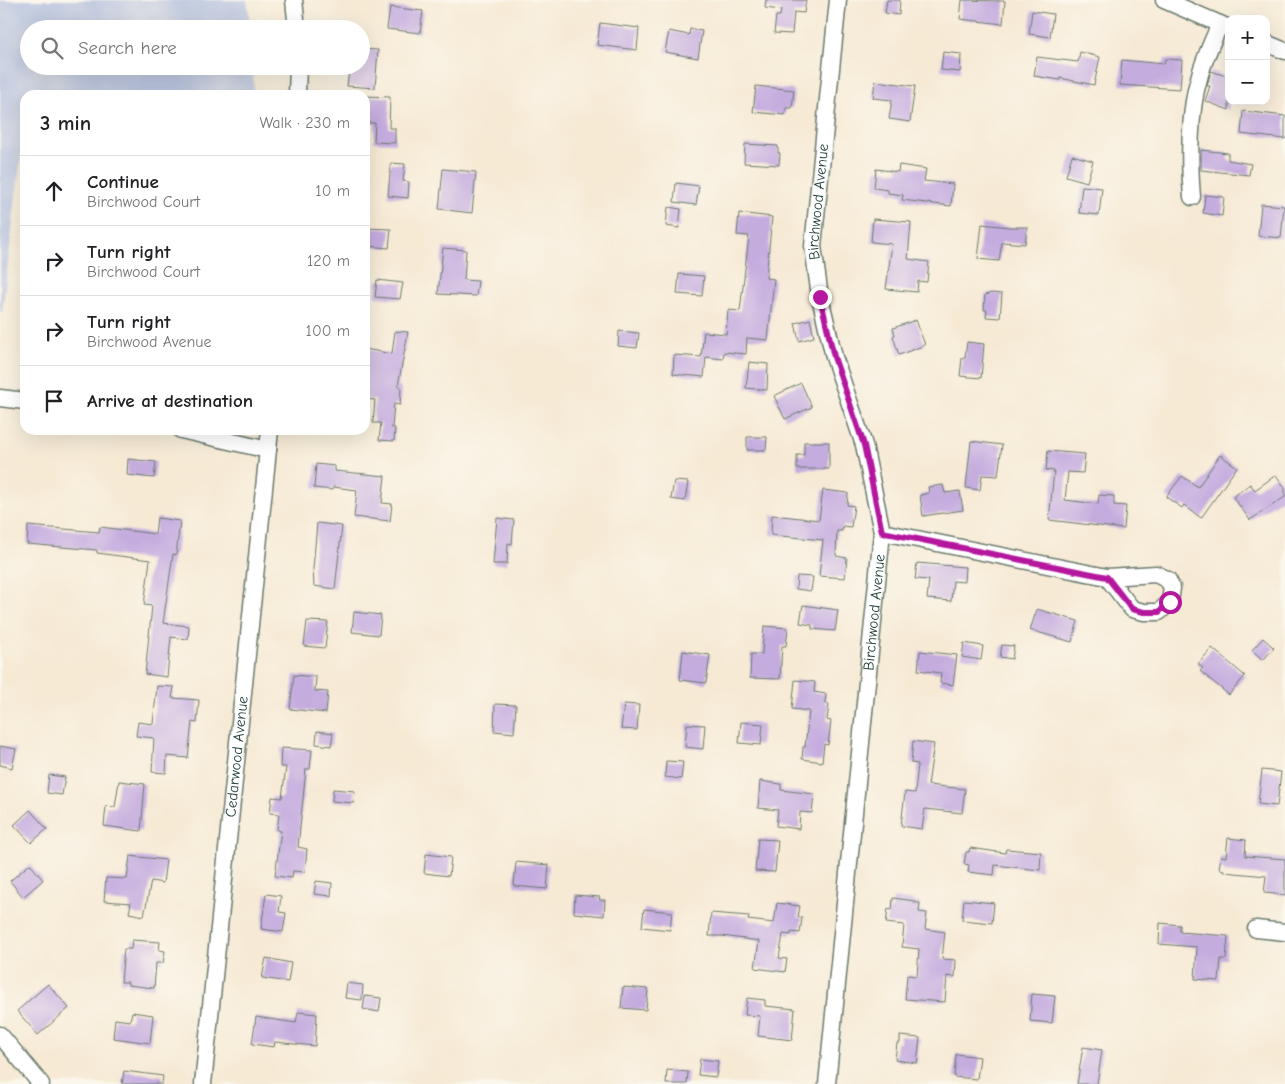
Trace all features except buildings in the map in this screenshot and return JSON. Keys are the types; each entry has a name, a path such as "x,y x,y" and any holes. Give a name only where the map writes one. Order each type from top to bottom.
{"street":[{"path":"294,0 296,20"},
{"name":"Birchwood Avenue","path":"827,1084 882,532 864,445 832,348 820,297 813,246 838,0"},
{"path":"1164,0 1225,26 1208,50 1198,79 1190,165 1192,197"},
{"path":"1270,45 1285,50"},
{"path":"297,90 298,75"},
{"path":"0,398 20,400"},
{"path":"203,435 268,450"},
{"name":"Cedarwood Avenue","path":"203,1084 270,435"},
{"path":"882,532 1107,577"},
{"path":"1256,929 1285,932"},
{"path":"0,1035 41,1084"}],"shaded area":[{"path":"0,0 247,0 250,20 20,20 20,75 253,75 254,90 20,90 20,164 2,312 0,312"}],"route":[{"path":"820,297 834,357 864,445 882,532 1107,577 1132,609 1144,612 1159,612 1170,602"}]}
